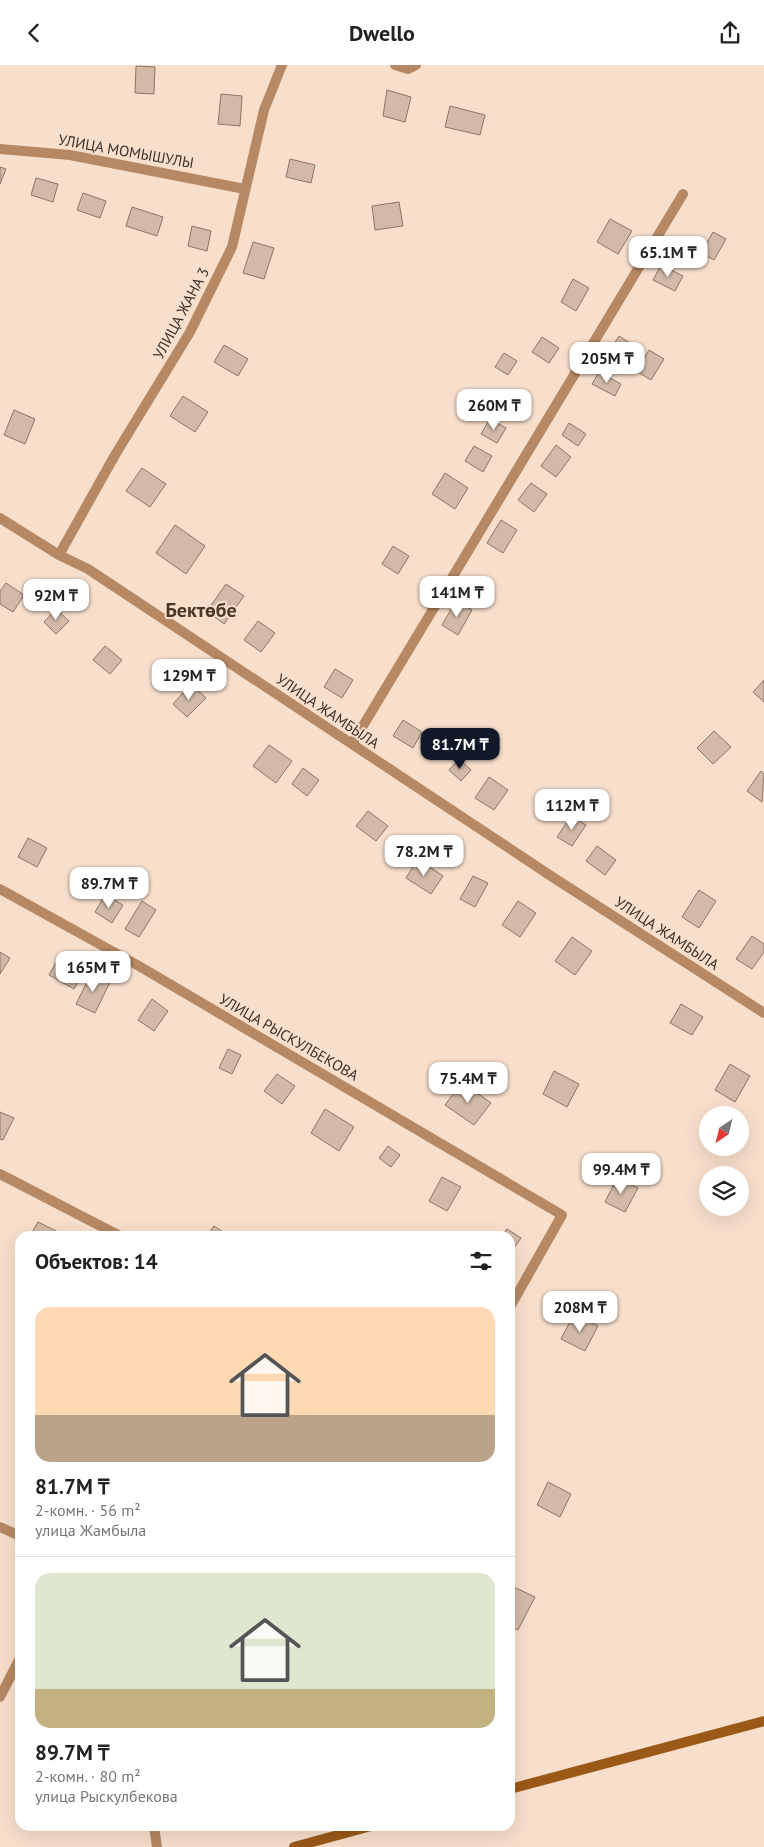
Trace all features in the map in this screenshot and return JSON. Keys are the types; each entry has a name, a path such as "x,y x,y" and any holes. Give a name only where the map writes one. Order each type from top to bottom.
{"main road":[{"path":"515,1788 764,1721"},
{"path":"294,1847 353,1831"}],"street":[{"name":"УЛИЦА ЖАНА 3","path":"59,555 115,455 190,332 232,247 264,110 282,65"},
{"path":"395,65 408,69 416,65"},
{"name":"УЛИЦА МОМЫШУЛЫ","path":"0,149 70,155 245,189"},
{"path":"352,745 683,194"},
{"name":"УЛИЦА ЖАМБЫЛА","path":"0,518 59,555 88,569 352,745 764,1013"},
{"name":"УЛИЦА РЫСКУЛБЕКОВА","path":"0,889 147,971 562,1215 515,1298"},
{"path":"0,1173 110,1231"},
{"path":"0,1527 15,1534"},
{"path":"0,1697 15,1667"},
{"path":"155,1831 157,1847"}],"building":[{"path":"136,66 155,67 154,94 135,93"},
{"path":"387,90 411,97 405,122 383,116"},
{"path":"221,94 242,96 240,126 218,124"},
{"path":"450,106 485,115 480,135 445,127"},
{"path":"290,159 315,165 311,183 286,177"},
{"path":"0,167 6,169 0,184"},
{"path":"36,178 58,184 53,202 31,195"},
{"path":"83,193 106,201 100,218 77,210"},
{"path":"399,202 403,226 375,230 372,206"},
{"path":"132,207 163,217 157,236 126,226"},
{"path":"610,219 632,231 618,254 597,242"},
{"path":"192,226 211,231 207,251 188,246"},
{"path":"713,232 726,239 714,260 701,253"},
{"path":"253,242 274,248 264,279 243,273"},
{"path":"661,265 683,276 675,291 653,280"},
{"path":"573,279 589,288 576,311 561,302"},
{"path":"619,336 638,348 626,367 607,355"},
{"path":"542,337 559,348 549,363 532,352"},
{"path":"224,345 248,359 238,376 214,362"},
{"path":"649,350 664,359 651,380 636,371"},
{"path":"504,353 517,361 508,375 495,367"},
{"path":"599,372 621,384 615,396 592,384"},
{"path":"183,396 208,412 195,432 170,416"},
{"path":"14,410 35,419 25,444 4,435"},
{"path":"490,419 506,428 497,443 481,434"},
{"path":"569,423 586,434 578,446 562,435"},
{"path":"556,445 571,457 556,477 541,466"},
{"path":"474,446 492,456 483,472 465,461"},
{"path":"142,468 166,484 150,507 126,491"},
{"path":"445,473 468,488 455,509 432,494"},
{"path":"531,483 547,494 534,512 518,500"},
{"path":"501,520 517,530 503,553 487,543"},
{"path":"175,525 205,546 186,574 156,553"},
{"path":"393,546 409,556 398,574 382,564"},
{"path":"6,583 24,595 13,612 0,604 0,591"},
{"path":"226,584 244,596 224,624 207,611"},
{"path":"456,601 472,610 458,635 442,625"},
{"path":"56,609 69,621 56,634 44,622"},
{"path":"258,621 275,633 261,652 244,640"},
{"path":"105,646 122,660 110,674 93,660"},
{"path":"335,669 353,680 342,698 324,687"},
{"path":"764,680 764,702 753,692"},
{"path":"191,684 206,698 187,717 173,704"},
{"path":"403,720 422,732 413,748 393,736"},
{"path":"714,731 731,747 713,764 697,748"},
{"path":"269,745 292,761 276,783 253,766"},
{"path":"459,759 471,770 461,781 449,770"},
{"path":"303,768 319,780 307,796 292,784"},
{"path":"761,771 764,774 762,802 747,791"},
{"path":"489,777 508,790 494,810 475,798"},
{"path":"368,811 388,826 376,841 356,826"},
{"path":"571,816 586,825 572,846 557,837"},
{"path":"28,838 47,848 37,867 18,857"},
{"path":"597,846 616,860 605,875 586,861"},
{"path":"418,859 443,876 431,894 406,878"},
{"path":"473,876 488,883 475,907 460,899"},
{"path":"699,890 716,901 699,928 682,917"},
{"path":"105,895 123,905 112,923 95,912"},
{"path":"142,901 156,910 139,937 125,929"},
{"path":"518,901 536,913 520,937 502,925"},
{"path":"752,936 764,944 764,952 752,969 736,959"},
{"path":"572,937 592,951 575,975 555,961"},
{"path":"0,952 10,958 0,974"},
{"path":"57,961 82,975 74,989 49,975"},
{"path":"92,972 110,982 95,1013 76,1004"},
{"path":"152,999 168,1011 154,1031 138,1020"},
{"path":"681,1004 703,1017 692,1035 670,1023"},
{"path":"228,1049 241,1055 232,1074 219,1068"},
{"path":"730,1064 750,1076 735,1102 715,1090"},
{"path":"554,1071 579,1084 567,1107 543,1094"},
{"path":"277,1074 295,1086 282,1104 264,1091"},
{"path":"462,1082 491,1103 474,1125 445,1105"},
{"path":"325,1109 354,1127 339,1151 311,1133"},
{"path":"0,1112 14,1118 3,1140 0,1139"},
{"path":"388,1146 400,1155 391,1167 379,1158"},
{"path":"442,1177 461,1187 447,1211 429,1201"},
{"path":"617,1178 638,1188 625,1212 605,1202"},
{"path":"38,1222 56,1231 33,1231"},
{"path":"214,1226 222,1231 210,1231"},
{"path":"515,1234 521,1238 515,1247"},
{"path":"574,1314 598,1326 585,1351 561,1339"},
{"path":"548,1482 571,1494 560,1517 537,1505"},
{"path":"515,1587 535,1597 518,1630 515,1628"}],"district":[{"name":"Бектөбе","path":"201,610"}]}
